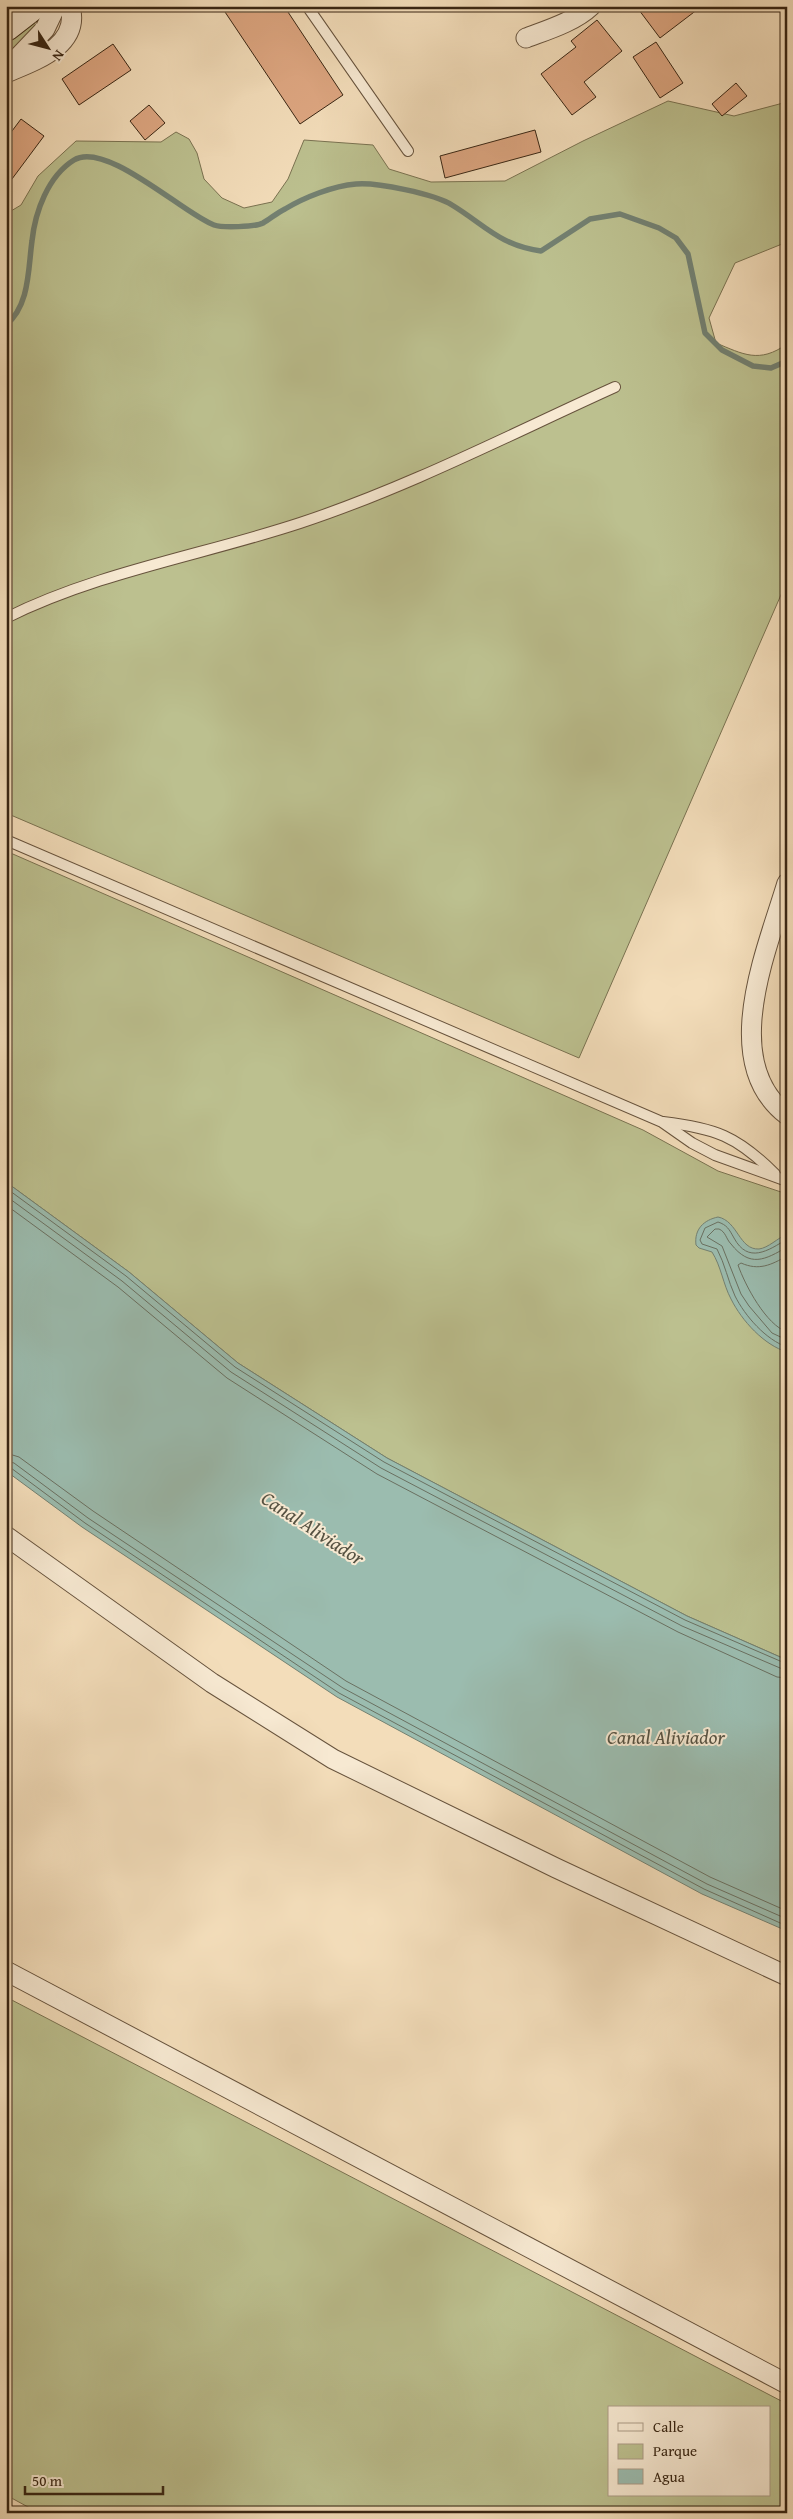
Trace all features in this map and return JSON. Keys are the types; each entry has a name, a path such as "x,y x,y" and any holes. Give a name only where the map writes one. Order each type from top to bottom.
{"main road":[{"path":"6,27 33,6"}],"street":[{"path":"6,72 45,29 56,6"},
{"path":"6,72 45,57 60,45 70,28 73,16 70,6"},
{"path":"526,38 552,28 584,12 591,6"},
{"path":"787,883 752,1004 750,1034 762,1087 774,1106 787,1116"},
{"path":"6,1536 212,1683 333,1759 548,1864 787,1976"},
{"path":"6,1971 787,2384"}],"lane":[{"path":"308,6 408,151"},
{"path":"6,618 33,604 94,582 310,520 484,450 530,426 615,387"},
{"path":"6,840 662,1122 692,1143 739,1166 787,1180"},
{"path":"662,1122 700,1126 728,1136 757,1156 777,1176"}],"green space":[{"path":"47,10 45,17 6,56 6,40"},
{"path":"668,101 734,116 787,102 787,242 735,263 709,318 716,343 735,351 751,355 768,354 787,344 787,581 579,1058 6,813 6,214 21,205 38,176 76,141 161,142 176,132 189,139 197,153 204,179 222,198 244,208 272,202 288,179 304,140 373,145 389,169 431,182 505,181 583,141"},
{"path":"6,851 643,1130 718,1171 787,1194 787,1660 687,1616 387,1458 238,1363 129,1272 6,1182"},
{"path":"6,1997 787,2404 787,2513 39,2513 6,2495"}],"water":[{"name":"Canal Aliviador","path":"6,1182 129,1272 238,1363 387,1458 687,1616 787,1660 787,1931 702,1894 337,1697 82,1527 6,1471"},
{"path":"718,1217 730,1224 747,1245 752,1248 762,1248 787,1234 787,1352 770,1344 747,1324 731,1299 712,1252 699,1248 696,1245 698,1230 701,1226 708,1220"}],"building":[{"path":"221,6 284,6 343,95 300,124"},
{"path":"636,6 702,6 660,38"},
{"path":"597,20 622,51 584,82 596,97 572,115 541,74 576,47 571,41"},
{"path":"656,42 683,83 660,98 633,57"},
{"path":"113,44 131,70 79,105 62,79"},
{"path":"736,83 747,96 722,116 712,104"},
{"path":"149,105 165,123 145,140 130,121"},
{"path":"21,119 44,136 6,187 6,139"},
{"path":"535,130 541,152 445,178 440,156"}],"waterway":[{"path":"6,325 14,317 24,297 36,218 44,196 57,175 65,167 74,160 88,157 105,160 125,169 201,219 224,227 263,223 279,212 310,196 338,187 356,184 391,187 433,197 464,212 503,239 526,248 541,251 590,219 620,214 659,228 676,238 688,254 705,333 722,350 753,366 771,368 787,361"}]}
